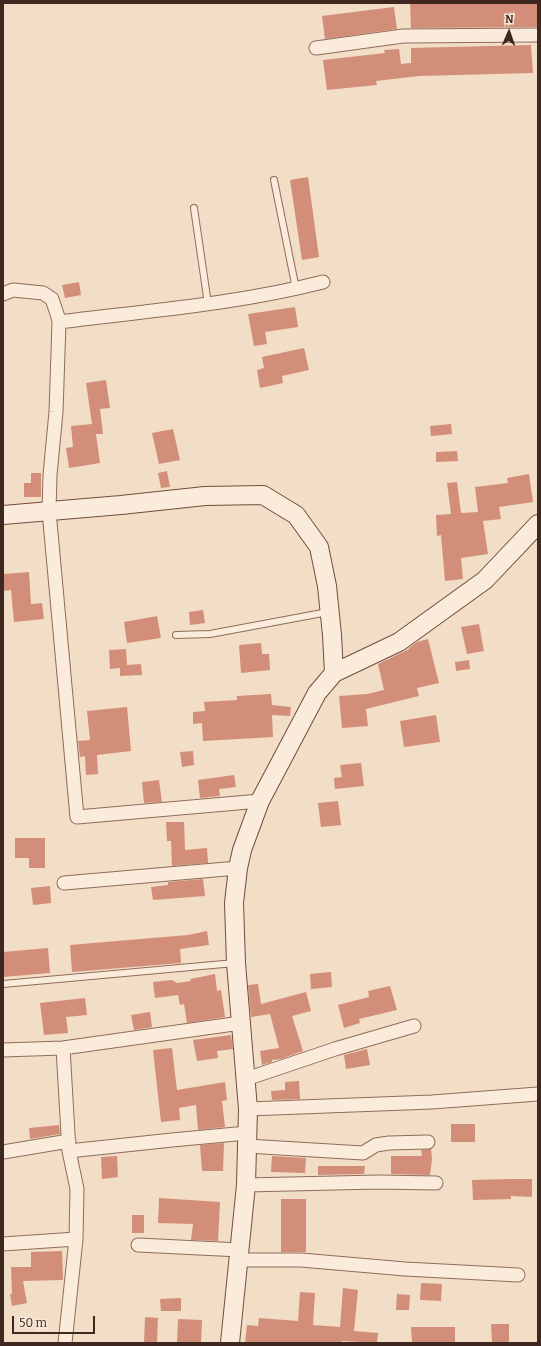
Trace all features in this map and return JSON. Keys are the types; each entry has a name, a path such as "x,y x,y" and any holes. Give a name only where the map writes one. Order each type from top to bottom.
{"street":[{"path":"316,48 403,36 538,35"},
{"path":"59,322 208,304 296,289 323,282"},
{"path":"3,294 13,290 43,293 52,299 59,322 56,412 51,460 49,511 77,816 260,801"},
{"path":"3,515 206,496 263,495 296,515 319,547 327,586 334,673"},
{"path":"230,1343 246,1185 248,1109 236,963 234,903 238,868 242,850 260,801 317,693 334,673 399,642 485,580 538,524"},
{"path":"64,884 238,868"},
{"path":"3,1050 63,1048 241,1023"},
{"path":"246,1079 335,1049 414,1026"},
{"path":"63,1048 69,1146 77,1189 76,1239 65,1343"},
{"path":"248,1109 432,1102 538,1094"},
{"path":"3,1152 69,1146 172,1140 247,1140 363,1153 376,1145 389,1143 428,1142"},
{"path":"246,1185 379,1182 436,1183"},
{"path":"3,1244 76,1239"},
{"path":"138,1245 405,1269 518,1275"}],"lane":[{"path":"274,180 296,289"},
{"path":"194,208 208,304"},
{"path":"176,635 210,634 330,612"},
{"path":"3,984 236,963"}],"building":[{"path":"410,3 538,3 538,27 411,28"},
{"path":"394,7 397,29 325,39 322,16"},
{"path":"531,45 533,73 419,76 376,81 377,85 327,90 323,60 385,53 384,50 399,49 401,64 411,63 411,48"},
{"path":"308,177 319,257 302,260 290,180"},
{"path":"79,282 81,295 65,298 62,285"},
{"path":"295,307 298,327 265,332 267,344 254,346 248,314"},
{"path":"304,348 309,370 282,376 283,383 260,388 257,370 264,368 262,357"},
{"path":"106,380 110,408 100,409 103,434 96,434 100,463 69,468 66,448 73,447 71,426 92,424 86,383"},
{"path":"451,424 452,434 431,436 430,426"},
{"path":"173,429 180,460 159,464 152,433"},
{"path":"457,451 458,461 436,462 436,452"},
{"path":"167,471 170,487 161,488 158,473"},
{"path":"31,473 41,473 41,497 24,497 24,483 31,483"},
{"path":"529,474 533,502 499,507 501,519 483,521 488,554 461,558 463,579 445,581 441,535 437,536 436,515 451,514 447,483 457,482 461,513 478,512 475,487 508,483 507,478"},
{"path":"29,572 31,604 42,603 44,619 14,622 11,590 4,591 3,574"},
{"path":"203,610 205,623 190,625 189,612"},
{"path":"157,616 161,638 127,643 124,622"},
{"path":"479,624 484,651 467,654 461,627"},
{"path":"428,639 439,683 417,688 419,696 366,709 368,726 342,728 339,696 367,694 384,690 378,664 409,649 417,642"},
{"path":"261,643 262,654 269,654 270,670 241,673 239,645"},
{"path":"126,649 127,665 141,664 142,675 120,676 120,668 110,669 109,650"},
{"path":"469,660 470,669 456,671 455,662"},
{"path":"271,694 272,705 291,707 290,716 272,715 273,737 203,741 202,723 193,724 193,712 205,711 204,702 237,700 237,696"},
{"path":"127,707 131,751 97,755 98,774 86,775 85,756 80,757 78,741 90,740 87,711"},
{"path":"436,715 440,742 404,747 400,721"},
{"path":"193,751 194,765 182,767 180,752"},
{"path":"361,763 364,786 335,789 334,778 342,777 340,765"},
{"path":"234,775 236,787 219,789 220,796 200,798 198,780"},
{"path":"159,780 162,802 144,803 142,782"},
{"path":"338,801 341,825 321,827 318,803"},
{"path":"166,822 184,822 185,850 207,848 208,863 172,866 171,841 167,841"},
{"path":"15,838 45,838 45,868 29,868 29,858 15,858"},
{"path":"203,879 205,896 153,900 151,887 168,885 168,882"},
{"path":"50,886 51,903 33,905 31,888"},
{"path":"207,931 209,945 180,949 181,963 72,972 70,945 188,935"},
{"path":"48,948 50,973 3,977 3,952"},
{"path":"331,972 332,987 311,989 310,974"},
{"path":"215,974 217,991 221,990 225,1017 187,1023 184,1004 180,1005 178,995 155,998 153,982 172,980 177,983 191,981 190,979"},
{"path":"258,984 261,1004 306,992 311,1011 292,1016 303,1051 281,1059 272,1060 272,1062 262,1065 260,1051 279,1048 270,1014 251,1017 248,985"},
{"path":"390,986 397,1010 359,1019 360,1023 344,1028 338,1005 369,997 368,991"},
{"path":"85,998 87,1015 66,1017 68,1033 44,1035 40,1003"},
{"path":"150,1012 152,1027 134,1030 131,1015"},
{"path":"231,1035 233,1049 217,1051 218,1058 197,1061 193,1040"},
{"path":"172,1048 177,1090 225,1082 227,1100 222,1101 225,1127 198,1130 196,1105 179,1108 180,1120 161,1122 153,1050"},
{"path":"367,1049 370,1065 346,1069 344,1055"},
{"path":"299,1081 300,1099 272,1100 271,1091 285,1090 285,1082"},
{"path":"451,1124 475,1124 475,1142 451,1142"},
{"path":"59,1125 60,1134 30,1139 29,1128"},
{"path":"224,1143 223,1171 202,1171 200,1145"},
{"path":"431,1149 432,1159 430,1175 391,1174 391,1156 422,1156 421,1150"},
{"path":"117,1156 118,1177 102,1179 101,1157"},
{"path":"272,1156 306,1158 305,1173 271,1172"},
{"path":"318,1166 365,1166 364,1174 318,1175"},
{"path":"532,1179 532,1197 511,1196 511,1199 473,1200 472,1180"},
{"path":"159,1198 220,1202 218,1241 191,1240 193,1224 158,1223"},
{"path":"281,1199 306,1199 306,1252 281,1252"},
{"path":"132,1215 144,1215 144,1233 132,1233"},
{"path":"62,1251 63,1280 23,1281 27,1303 12,1306 10,1294 12,1294 11,1267 31,1267 31,1252"},
{"path":"421,1283 442,1284 441,1301 420,1300"},
{"path":"343,1288 358,1290 354,1331 378,1333 377,1343 342,1341 342,1343 245,1343 247,1325 258,1326 259,1318 298,1321 300,1292 315,1293 313,1325 340,1327"},
{"path":"397,1294 410,1295 409,1310 396,1310"},
{"path":"181,1298 181,1311 161,1311 160,1299"},
{"path":"145,1317 158,1318 157,1343 144,1343"},
{"path":"178,1319 202,1320 201,1343 177,1343"},
{"path":"491,1324 509,1324 509,1343 492,1343"},
{"path":"411,1327 455,1327 455,1343 412,1343"}]}
